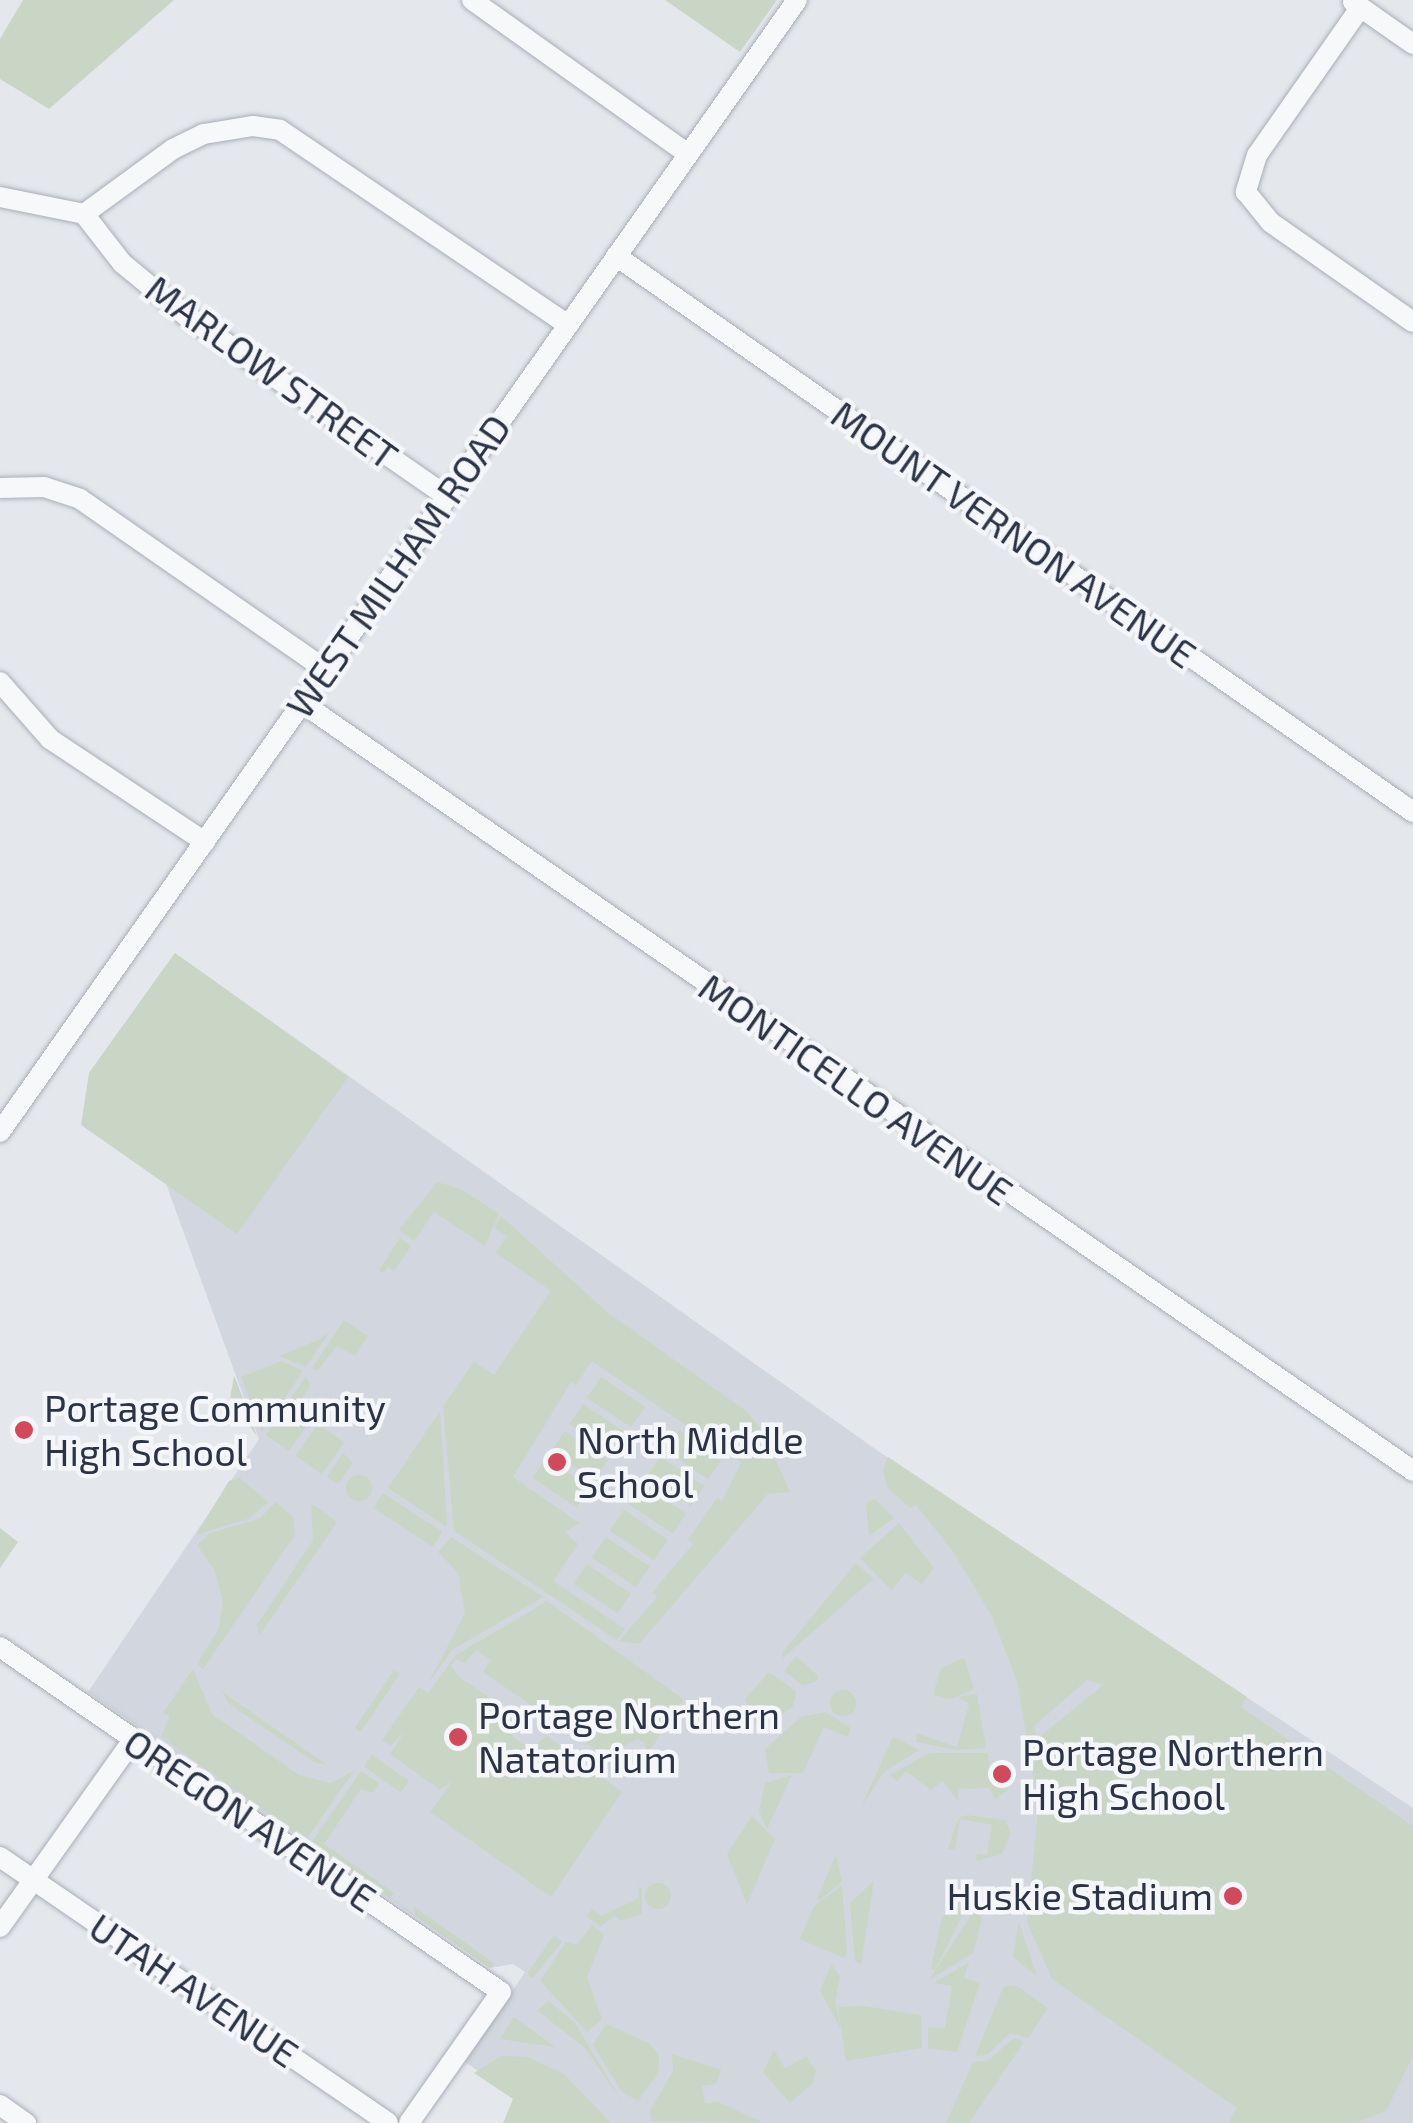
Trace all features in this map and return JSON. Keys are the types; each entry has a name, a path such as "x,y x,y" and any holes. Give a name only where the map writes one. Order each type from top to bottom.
{"street":[{"path":"472,0 688,154"},
{"name":"WEST MILHAM ROAD","path":"3,1123 797,0"},
{"path":"1413,44 1355,4 1257,155 1246,192 1270,222 1413,322"},
{"path":"0,197 84,214 173,149 204,134 227,128 280,130 567,324"},
{"name":"MARLOW STREET","path":"84,214 122,262 185,316 446,496"},
{"name":"MOUNT VERNON AVENUE","path":"616,256 1413,812"},
{"path":"0,488 44,486 80,499 326,669"},
{"path":"0,682 50,739 205,842"},
{"name":"MONTICELLO AVENUE","path":"302,703 1413,1471"},
{"name":"OREGON AVENUE","path":"0,1647 501,1992 410,2123"},
{"path":"0,1926 132,1741"},
{"name":"UTAH AVENUE","path":"0,1856 388,2123"},
{"path":"0,2105 26,2123"}],"shaded area":[{"path":"175,953 878,1451 1413,1808 1413,2123 555,2123 465,2062 525,1972 513,1964 490,1968 88,1692 259,1439 165,1181 89,1073"}],"green space":[{"path":"23,0 174,0 49,109 0,79 0,39"},
{"path":"665,0 777,0 740,52"},
{"path":"175,953 348,1077 237,1234 81,1125 89,1073"},
{"path":"437,1182 461,1189 499,1214 485,1246 434,1212 414,1241 399,1230"},
{"path":"501,1216 607,1312 746,1411 762,1430 790,1492 768,1494 639,1644 619,1641 657,1597 652,1593 693,1544 688,1540 717,1498 722,1501 741,1463 592,1361 576,1385 571,1382 513,1477 579,1523 565,1532 578,1544 553,1581 625,1629 617,1640 454,1531 443,1406 474,1362 494,1375 551,1291 496,1253 507,1236 494,1228"},
{"path":"400,1238 411,1246 394,1271 388,1267 383,1273 379,1270"},
{"path":"344,1320 368,1336 355,1356 337,1346 317,1371 312,1368"},
{"path":"330,1331 306,1367 280,1356 320,1339"},
{"path":"282,1361 303,1371 262,1431 241,1377"},
{"path":"234,1376 236,1380 257,1436 230,1399"},
{"path":"306,1376 310,1386 295,1409 311,1419 289,1451 266,1435"},
{"path":"601,1377 645,1407 631,1427 587,1398"},
{"path":"583,1404 627,1434 614,1454 570,1424"},
{"path":"440,1411 447,1524 445,1526 388,1488"},
{"path":"318,1424 344,1442 322,1474 296,1456"},
{"path":"679,1430 722,1460 708,1479 665,1450"},
{"path":"565,1431 608,1460 595,1480 552,1451"},
{"path":"343,1453 353,1463 338,1484 327,1477"},
{"path":"660,1457 704,1486 691,1506 647,1477"},
{"name":"Huskie Stadium","path":"888,1457 1247,1697 1241,1707 1413,1826 1413,2056 1386,2111 1355,2123 1228,2123 1237,2108 1052,1979 1027,1922 1038,1810 1049,1810 1050,1800 1037,1799 1017,1681 993,1618 952,1550 916,1505 910,1508 887,1487 883,1470","holes":["1087,1680 1103,1685 1037,1739 1034,1726"]},
{"path":"546,1458 590,1488 577,1508 533,1478"},
{"path":"359,1475 368,1479 372,1488 368,1497 359,1501 350,1497 346,1488 350,1479"},
{"path":"240,1478 268,1502 250,1518 196,1535 229,1481"},
{"path":"642,1484 686,1514 673,1534 629,1504"},
{"path":"383,1493 443,1532 433,1547 373,1508"},
{"path":"874,1499 894,1518 869,1536 866,1504"},
{"path":"276,1502 293,1517 295,1535 203,1669 197,1664 218,1630 223,1602 215,1571 197,1545 210,1533 259,1519"},
{"path":"311,1503 337,1522 259,1636 257,1625 313,1540"},
{"path":"624,1510 668,1540 654,1560 610,1531"},
{"path":"899,1523 934,1568 922,1584 905,1573 892,1591 860,1558"},
{"path":"0,1528 18,1542 0,1568"},
{"path":"451,1537 543,1597 452,1650 428,1684 465,1613 458,1573 438,1552"},
{"path":"606,1537 650,1567 636,1587 592,1558"},
{"path":"856,1563 873,1579 783,1658 782,1653"},
{"path":"587,1564 631,1594 618,1614 574,1584"},
{"path":"547,1601 683,1699 646,1757 646,1744 638,1739 622,1747 620,1757 641,1762 633,1775 483,1672 491,1660 476,1650 465,1663 456,1659 451,1666 458,1676 522,1720 512,1736 530,1749 547,1736 622,1792 551,1897 430,1812 453,1780 440,1790 390,1754 405,1731 391,1746 382,1740 419,1687 428,1693 456,1655"},
{"path":"796,1656 818,1676 816,1682 802,1685 784,1671"},
{"path":"964,1658 974,1689 950,1699 933,1695 941,1668"},
{"path":"193,1669 212,1714 299,1775 331,1783 354,1771 306,1840 161,1737 170,1716 163,1713"},
{"path":"394,1670 400,1674 361,1732 355,1728"},
{"path":"769,1672 796,1691 793,1706 759,1732 745,1699"},
{"path":"220,1688 326,1764 314,1762 228,1703"},
{"path":"843,1690 852,1694 856,1703 852,1712 843,1716 834,1712 830,1703 834,1694"},
{"path":"977,1694 986,1748 956,1750 916,1742 917,1733 957,1747 969,1704 958,1697"},
{"path":"705,1700 714,1703 714,1721 705,1724 696,1721 693,1712 696,1703"},
{"path":"825,1712 851,1728 847,1737 824,1727 803,1773 769,1773 765,1749 801,1717"},
{"path":"893,1737 919,1750 884,1772 861,1807"},
{"path":"929,1753 987,1753 993,1778 1010,1777 1008,1790 995,1799 989,1788 958,1789 958,1801 943,1781 931,1790 906,1771 897,1781 890,1775"},
{"path":"372,1755 409,1781 401,1792 364,1766"},
{"path":"361,1771 380,1784 372,1793 361,1789 324,1844 394,1893 390,1898 311,1843"},
{"path":"792,1775 767,1829 759,1811 765,1783"},
{"path":"966,1815 1005,1820 1011,1833 1002,1854 976,1861 977,1854 987,1855 992,1825 960,1819 955,1850 948,1849 956,1824 959,1819"},
{"path":"752,1816 775,1839 747,1904 727,1854"},
{"path":"836,1855 842,1882 820,1900 817,1898"},
{"path":"874,1881 861,1964 855,1962 850,1903"},
{"path":"658,1883 667,1887 671,1896 667,1905 658,1909 649,1905 645,1896 649,1887"},
{"path":"842,1885 847,1951 844,1958 800,1939 814,1906"},
{"path":"638,1887 642,1888 642,1914 621,1921 615,1916 600,1927 587,1916 592,1909 601,1916 639,1898"},
{"path":"968,1904 935,1970 931,1969 942,1917"},
{"path":"413,1906 495,1963 490,1968 416,1916"},
{"path":"976,1907 982,1919 973,1953 929,1980"},
{"path":"1019,1922 1037,1976 1013,1957"},
{"path":"592,1925 604,1935 587,1977 602,2019 587,2032 540,1981 566,1942 577,1945"},
{"path":"554,1935 562,1942 533,1978 527,1974"},
{"path":"969,1962 964,1978 980,1983 957,2052 928,2048 928,2027 945,2028 952,1986 934,1983"},
{"path":"831,1964 840,1976 835,2002 841,2029 820,1991"},
{"path":"1004,1986 1017,1986 1048,2008 1028,2038 1010,2033 987,2055 975,2056"},
{"path":"548,2000 575,2023 622,2102 585,2048 538,2011"},
{"path":"864,2006 921,2015 922,2048 846,2061 838,2007"},
{"path":"514,2017 554,2046 555,2047 500,2039"},
{"path":"606,2024 649,2043 659,2055 658,2073 638,2101 622,2092 593,2045"},
{"path":"1014,2038 1024,2042 969,2123 946,2123 973,2062 987,2061"},
{"path":"774,2050 785,2068 806,2057 816,2070 813,2083 790,2103 763,2072"},
{"path":"672,2054 721,2070 716,2084 702,2086 705,2104 718,2102 764,2123 652,2121 650,2111 673,2071"},
{"path":"501,2056 527,2057 564,2074 611,2123 503,2123 513,2099 474,2073"}],"place":[{"name":"Portage Community High School","path":"24,1430"},
{"name":"North Middle School","path":"557,1462"},
{"name":"Portage Northern Natatorium","path":"458,1737"},
{"name":"Portage Northern High School","path":"1002,1774"},
{"name":"Huskie Stadium","path":"1233,1896"}]}
